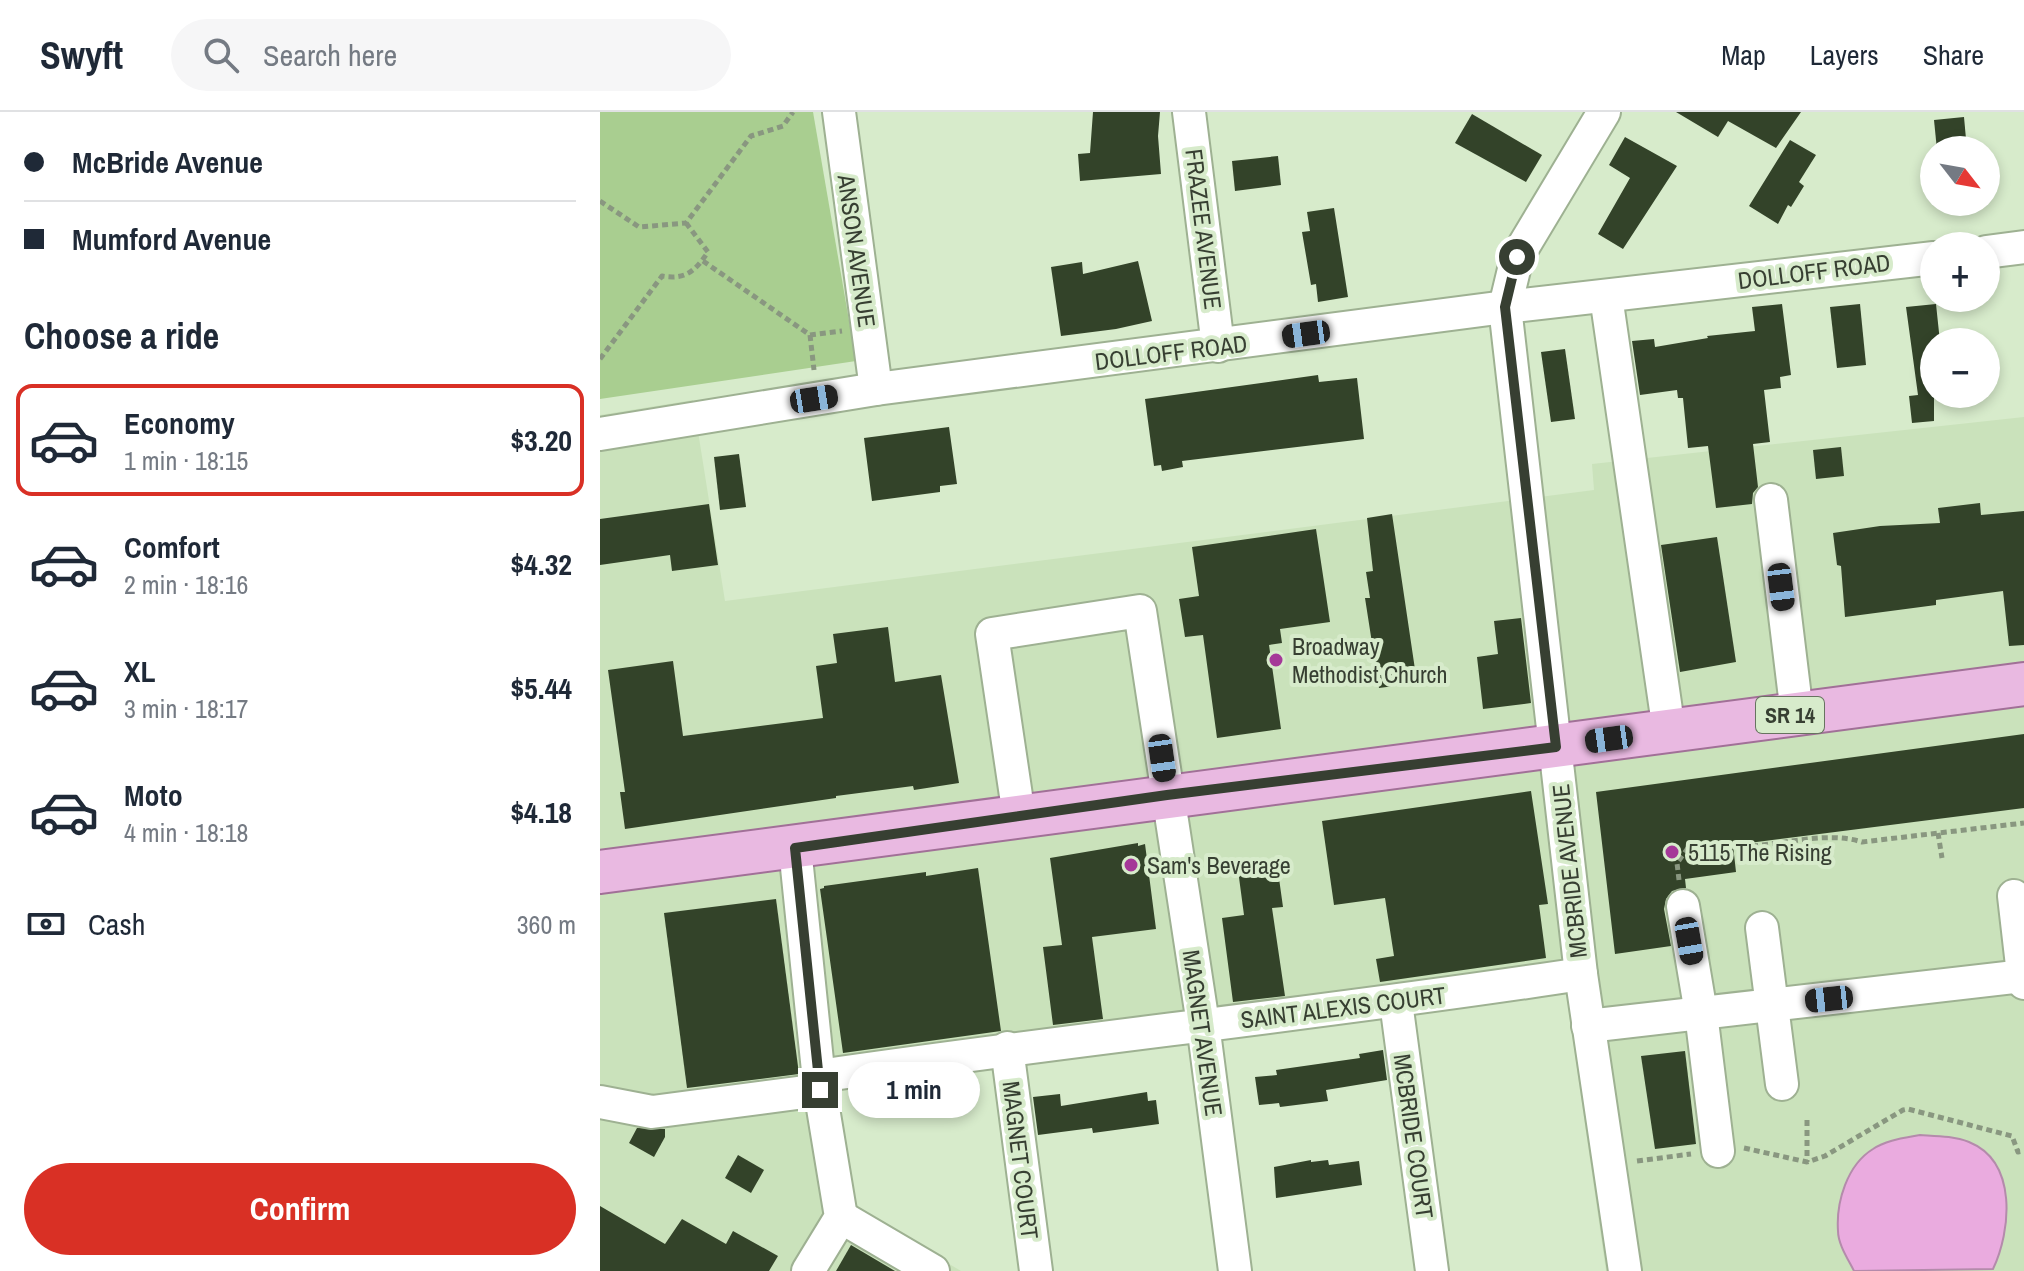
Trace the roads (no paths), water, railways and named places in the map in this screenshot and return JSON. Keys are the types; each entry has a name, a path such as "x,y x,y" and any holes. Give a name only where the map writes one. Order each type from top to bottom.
{"main road":[{"name":"SR 14","path":"600,872 2024,684"}],"street":[{"name":"ANSON AVENUE","path":"839,112 876,389"},
{"name":"FRAZEE AVENUE","path":"1189,112 1218,346"},
{"name":"MCBRIDE AVENUE","path":"1604,112 1517,257 1505,307 1581,974 1625,1271"},
{"path":"2000,250 2024,247"},
{"name":"DOLLOFF ROAD","path":"600,434 876,389 1505,307 1920,260"},
{"path":"1606,296 1669,731"},
{"path":"1771,500 1797,714"},
{"name":"MAGNET AVENUE","path":"1019,816 992,634 1140,611 1203,1024 1235,1271"},
{"path":"795,848 820,1083 841,1217 808,1271"},
{"path":"2014,896 2024,983"},
{"path":"1682,897 1701,1013 1718,1151"},
{"path":"1762,928 1782,1084"},
{"name":"SAINT ALEXIS COURT","path":"600,1102 652,1112 1007,1048 1396,1002 1581,974"},
{"path":"1588,1026 2024,976"},
{"name":"MCBRIDE COURT","path":"1396,1002 1432,1271"},
{"name":"MAGNET COURT","path":"1007,1048 1036,1271"},
{"path":"841,1217 933,1271"}],"place":[{"name":"Broadway Methodist Church","path":"1276,660"},
{"name":"5115 The Rising","path":"1672,852"},
{"name":"Sam's Beverage","path":"1131,865"}]}
